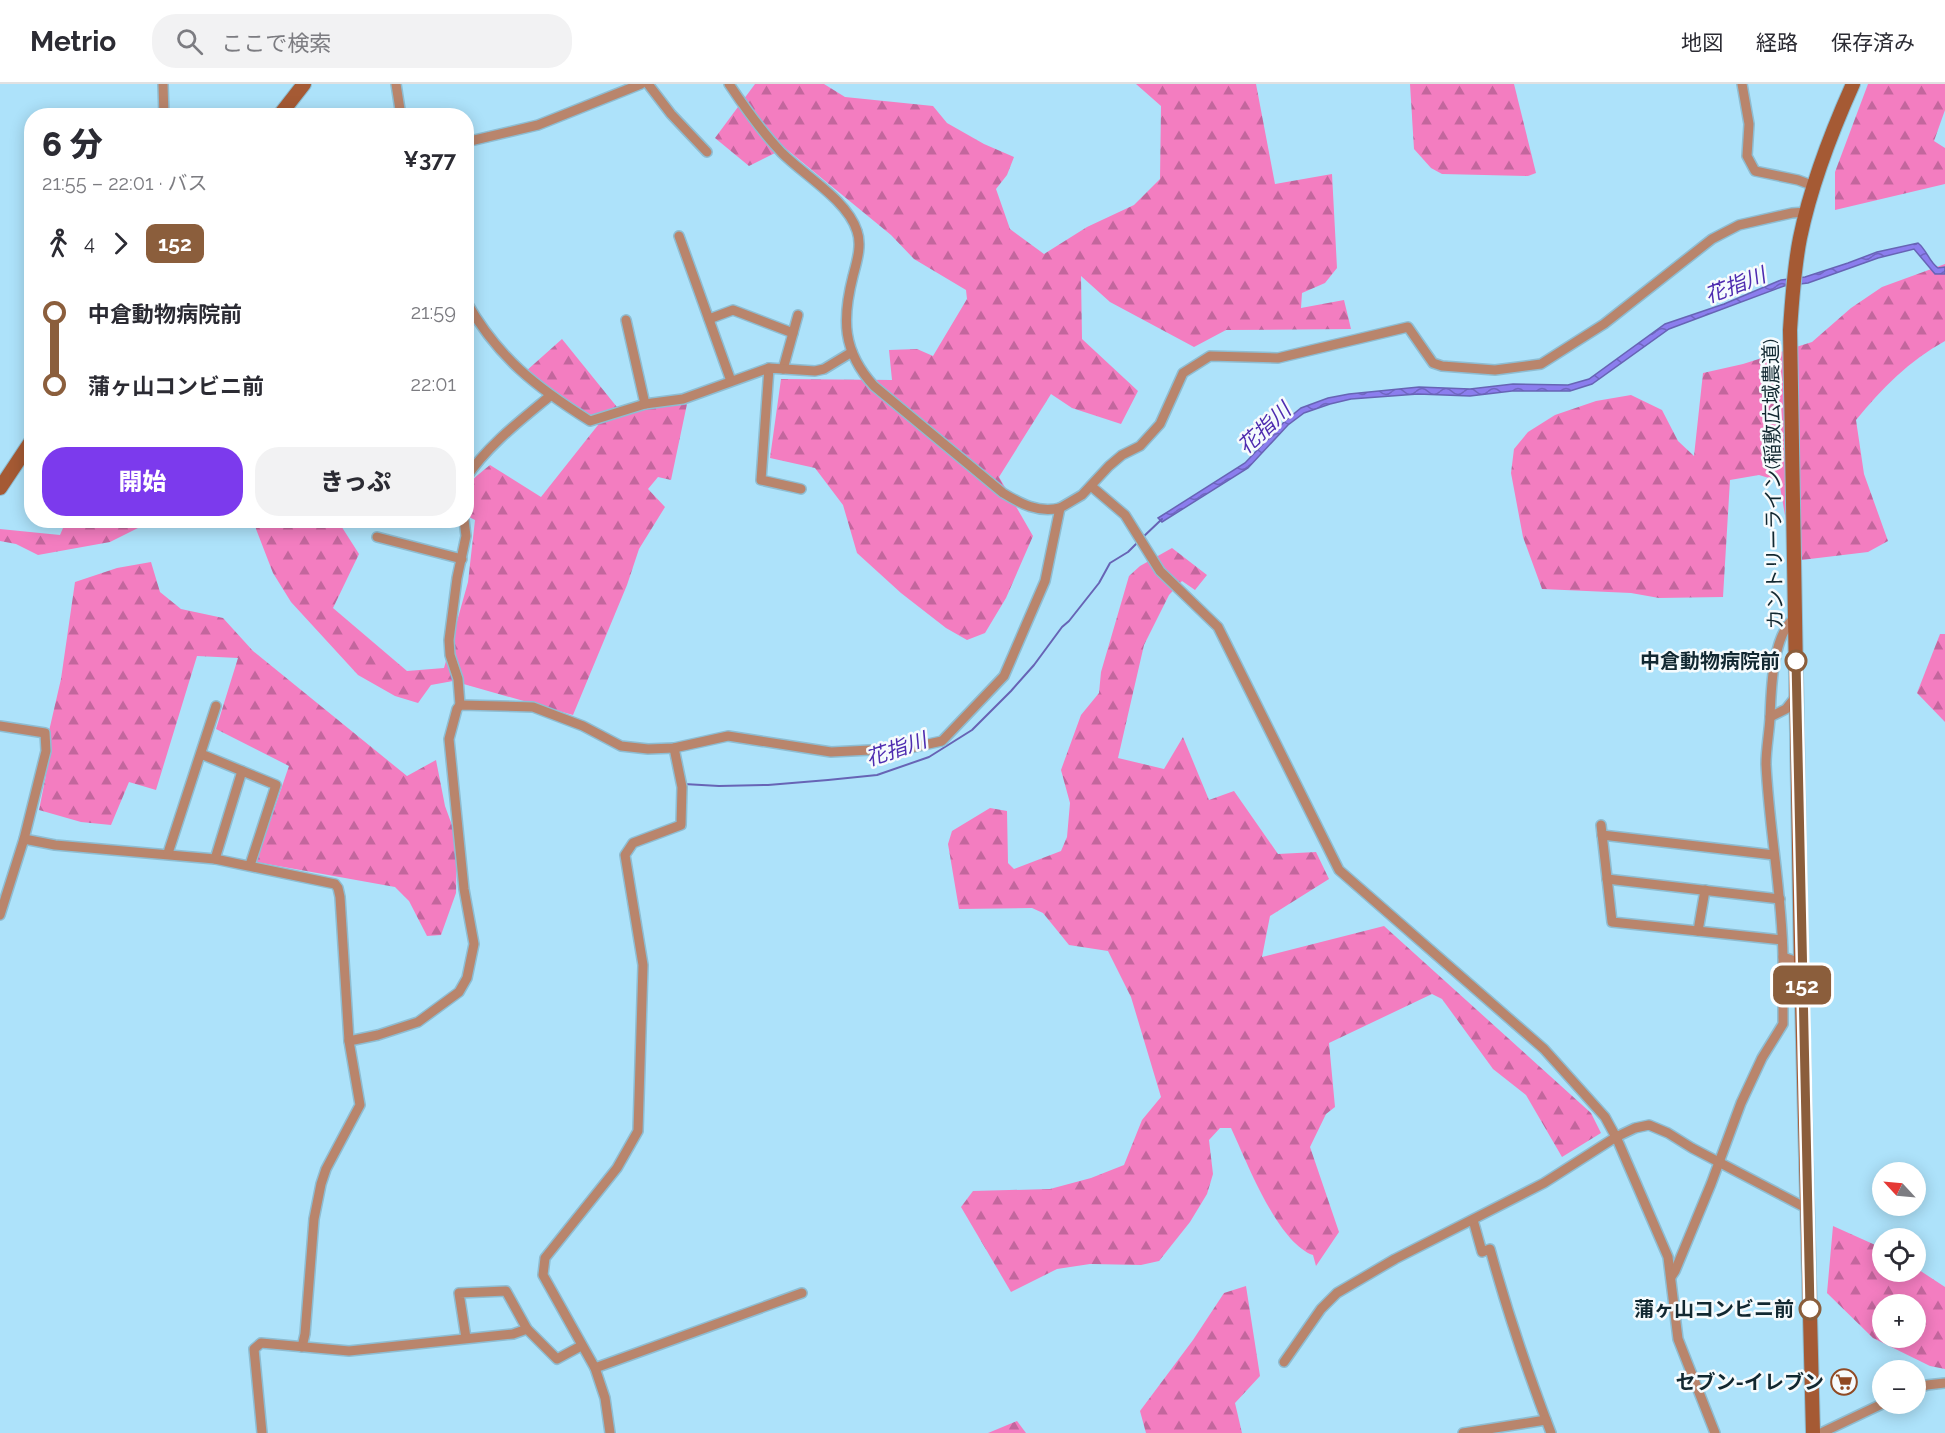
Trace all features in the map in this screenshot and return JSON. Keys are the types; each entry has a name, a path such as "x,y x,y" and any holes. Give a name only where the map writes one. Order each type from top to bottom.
{"street":[{"path":"163,84 164,108"},
{"path":"285,108 303,84"},
{"path":"396,84 400,108"},
{"path":"474,140 538,125 640,84"},
{"path":"648,84 671,114 707,152"},
{"path":"729,84 764,133 800,170 848,211 854,223 858,233 858,261 846,305 846,326 852,352 864,375 874,386 1003,493 1019,503 1043,510 1060,508 1072,503 1109,466 1140,446 1160,424 1182,373 1210,356 1278,358 1408,327 1433,363 1442,366 1495,370 1541,364 1604,324 1712,239 1739,225 1792,213 1807,212"},
{"path":"1742,84 1749,124 1747,156 1755,171 1798,180 1814,186"},
{"name":"カントリーライン(稲敷広域農道)","path":"1813,1433 1801,963 1790,330 1796,264 1807,212 1838,118 1853,84"},
{"path":"679,236 731,381"},
{"path":"709,319 733,310 793,333"},
{"path":"474,315 498,349 550,396 590,421 645,404 683,399 769,368 815,371 824,369 852,352"},
{"path":"783,369 798,315"},
{"path":"626,320 645,404"},
{"path":"769,368 761,480 801,489"},
{"path":"474,467 550,396"},
{"path":"0,488 24,452"},
{"path":"1091,486 1125,515 1160,571 1218,627 1339,870 1544,1049 1605,1117 1616,1137 1668,1257 1678,1339 1715,1433"},
{"path":"460,705 533,707 584,726 621,746 648,749 674,748 728,736 831,752 910,748 942,741 1004,676 1044,581 1060,508"},
{"path":"349,1041 378,1035 418,1022 459,992 467,978 474,944 463,878 449,739 460,705 458,679 448,640 466,536 465,528"},
{"path":"377,537 462,559"},
{"path":"1671,1277 1689,1238 1741,1103 1762,1058 1783,1024 1780,899 1766,762 1770,700 1778,644 1786,627 1795,618"},
{"path":"1770,717 1786,709 1797,695"},
{"path":"168,854 216,706"},
{"path":"0,726 45,733 46,751 24,839 0,915"},
{"path":"610,1433 605,1398 595,1368 543,1275 545,1258 617,1168 638,1131 643,965 625,855 633,843 681,825 682,787 674,748"},
{"path":"201,754 276,785 250,865"},
{"path":"215,859 242,771"},
{"path":"1774,855 1601,830 1612,922 1782,940"},
{"path":"24,839 54,845 215,859 335,884 338,888 349,1041 360,1105 326,1169 321,1184 314,1219 302,1347"},
{"path":"1607,879 1780,899"},
{"path":"1698,931 1705,890"},
{"path":"1783,957 1801,963"},
{"path":"1284,1362 1321,1309 1337,1293 1395,1259 1544,1183 1616,1137 1635,1128 1649,1125 1808,1209"},
{"path":"1473,1220 1482,1252 1490,1249 1500,1288 1551,1433"},
{"path":"466,1338 459,1293 506,1291 527,1329 557,1359 581,1346"},
{"path":"595,1368 802,1293"},
{"path":"262,1433 254,1349 261,1343 349,1351 513,1334 527,1329"},
{"path":"1926,1385 1945,1383"},
{"path":"1821,1433 1872,1409"},
{"path":"1463,1433 1505,1430 1546,1420"}],"green space":[{"path":"755,84 824,84 845,97 933,106 947,123 984,144 1014,157 1007,175 996,189 1010,229 1044,254 1087,227 1134,205 1160,179 1161,106 1136,84 1256,84 1275,184 1332,174 1337,268 1325,283 1302,293 1301,308 1344,300 1351,329 1226,330 1194,347 1110,302 1081,276 1082,339 1138,391 1121,424 1072,408 1051,394 999,477 1033,536 1006,598 985,633 967,640 946,628 901,593 857,553 843,505 815,468 770,458 781,379 892,380 889,350 917,349 933,356 967,299 966,290 914,259 891,235 785,148 749,166 715,138"},
{"path":"1410,84 1514,84 1536,173 1528,176 1442,174 1431,168 1414,149"},
{"path":"1868,84 1945,84 1945,110 1934,141 1945,148 1945,184 1835,210 1835,172"},
{"path":"1945,264 1945,341 1920,357 1897,376 1856,420 1864,474 1888,541 1868,552 1793,561 1779,481 1759,475 1730,480 1723,597 1659,598 1631,593 1542,589 1523,537 1511,473 1514,449 1528,432 1555,415 1596,401 1631,395 1662,410 1678,441 1694,456 1703,373 1743,364 1812,342 1851,308 1882,287"},
{"path":"562,339 621,412 687,404 671,480 658,477 648,489 665,507 639,549 627,585 573,715 453,681 431,685 418,703 395,696 358,675 291,602 273,573 256,528 342,528 359,554 333,608 407,671 444,668 468,582 475,520 474,478 490,465 541,497 598,425 525,372"},
{"path":"63,528 138,528 110,542 38,555 16,544 0,541 0,529 60,535"},
{"path":"1172,548 1207,575 1195,590 1182,581 1169,595 1144,645 1118,758 1164,769 1183,737 1209,800 1234,791 1278,854 1316,852 1329,879 1270,916 1262,957 1384,926 1591,1113 1601,1133 1562,1157 1526,1095 1493,1069 1442,999 1432,994 1329,1043 1335,1107 1326,1114 1310,1147 1339,1232 1316,1266 1313,1255 1300,1247 1275,1218 1254,1180 1231,1128 1220,1128 1209,1140 1213,1174 1207,1194 1190,1222 1159,1261 1141,1265 1090,1264 1057,1269 1011,1292 961,1207 973,1191 1050,1189 1091,1178 1124,1165 1142,1120 1161,1097 1131,997 1108,951 1069,945 1043,913 1032,908 959,909 948,844 952,831 990,808 1007,811 1008,863 1014,869 1061,851 1067,837 1070,803 1061,770 1081,715 1099,693 1101,672 1129,576 1140,566"},
{"path":"151,562 160,592 181,609 223,618 253,651 407,776 436,760 445,806 457,839 456,893 441,935 427,936 409,901 395,887 256,862 289,766 216,729 238,658 197,656 156,790 129,782 111,825 81,822 39,810 46,775 49,731 61,679 75,582 117,568"},
{"path":"1940,634 1945,634 1945,722 1917,693"},
{"path":"1833,1226 1872,1244 1872,1282 1926,1282 1926,1275 1945,1287 1945,1369 1930,1366 1926,1364 1926,1360 1918,1360 1893,1348 1926,1348 1926,1294 1872,1294 1872,1337 1827,1293"},
{"path":"1246,1286 1260,1376 1235,1403 1242,1433 1146,1433 1140,1411 1193,1340 1224,1293"},
{"path":"1017,1421 1026,1433 988,1433"}],"water":[{"name":"花指川","path":"1918,243 1938,268 1945,267 1945,274 1935,274 1914,249 1878,258 1808,283 1784,286 1669,329 1592,384 1570,391 1512,391 1470,396 1418,394 1351,399 1304,413 1288,425 1248,468 1162,522 1158,518 1245,463 1285,421 1301,408 1328,398 1419,387 1470,389 1513,384 1568,385 1589,379 1665,324 1724,304 1781,280 1805,277 1877,252"}],"waterway":[{"name":"花指川","path":"1142,538 1162,519"},
{"name":"花指川","path":"684,784 768,785 877,775 929,757 972,730 1011,691 1099,583 1110,563 1128,552 1138,542"}],"bus line":[{"name":"152","path":"1796,661 1810,1309"}],"place":[{"name":"中倉動物病院前","path":"1796,661"},
{"name":"蒲ヶ山コンビニ前","path":"1810,1309"},
{"name":"セブン-イレブン","path":"1844,1382"}]}
